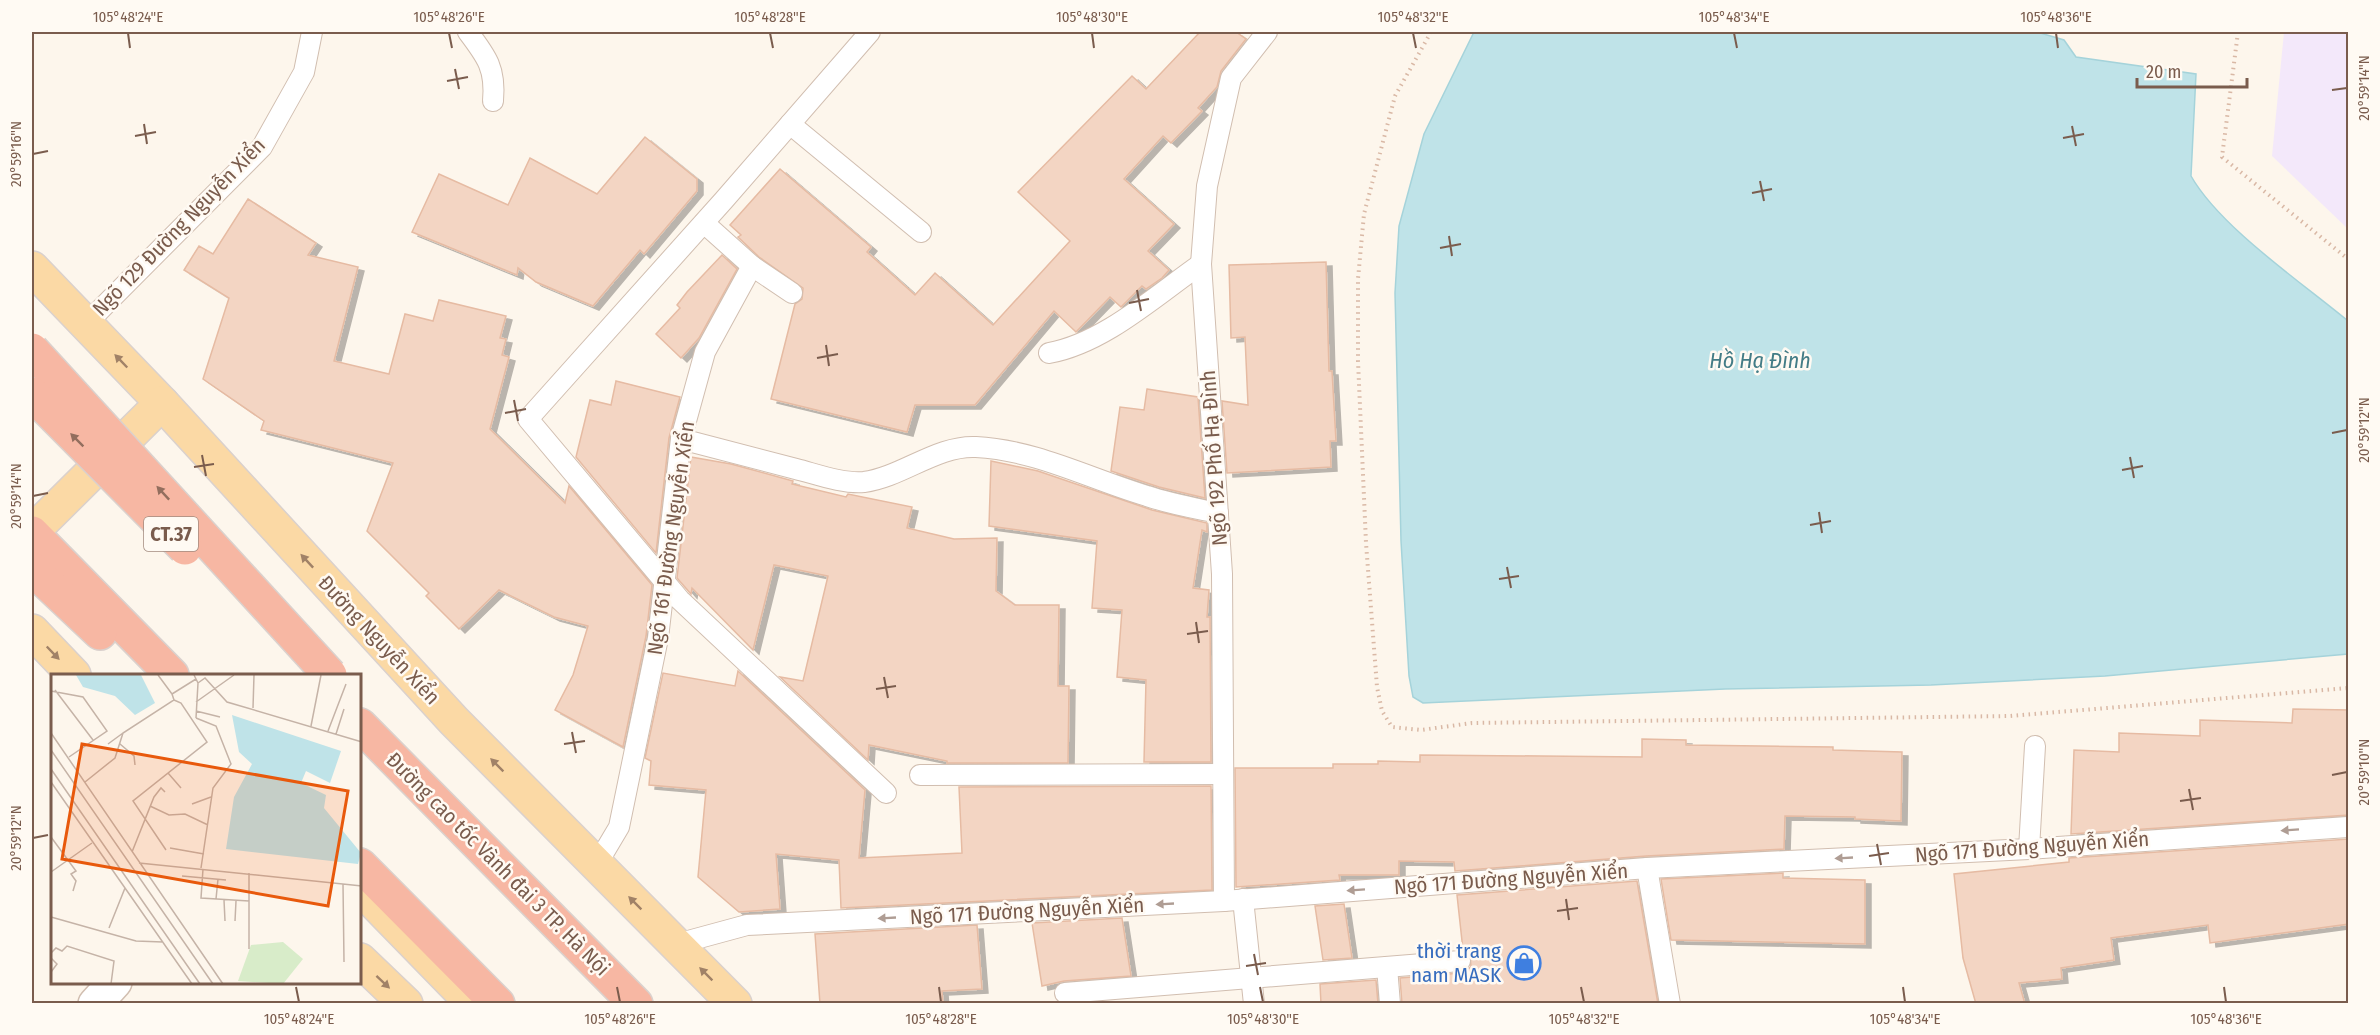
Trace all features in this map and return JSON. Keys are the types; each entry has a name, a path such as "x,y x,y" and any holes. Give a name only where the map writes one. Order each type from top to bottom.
{"highway":[{"path":"32,350 329,674"},
{"name":"CT.37","path":"32,394 309,674"},
{"path":"32,533 171,674"},
{"path":"32,569 144,674"},
{"path":"362,709 580,947"},
{"name":"Đường cao tốc Vành đai 3 TP. Hà Nội","path":"362,727 636,1004"},
{"path":"362,867 497,1004"},
{"path":"362,878 497,1004"}],"main road":[{"name":"Đường Nguyễn Xiển","path":"32,268 162,403 454,721 735,1004"},
{"path":"32,533 162,403"},
{"path":"32,553 150,674"},
{"path":"32,631 73,674"},
{"path":"362,890 473,1004"},
{"path":"362,962 406,1004"}],"street":[{"path":"95,1004 113,984"}],"lane":[{"name":"Ngõ 129 Đường Nguyễn Xiển","path":"86,324 262,147 304,72 312,32"},
{"path":"468,32 487,56 495,79 493,101"},
{"path":"870,32 704,223 528,419 680,600 886,793"},
{"name":"Ngõ 192 Phố Hạ Đình","path":"1254,1004 1252,979 1233,900 1223,774 1222,574 1201,264 1207,186 1231,78 1267,32"},
{"path":"790,124 921,232"},
{"path":"704,223 752,266 792,293"},
{"path":"1048,353 1064,351 1101,336 1201,264"},
{"name":"Ngõ 161 Đường Nguyễn Xiển","path":"597,864 619,827 658,638 681,440 705,352 752,266"},
{"path":"681,440 826,477 861,482 887,477 914,463 949,452 973,447 998,449 1029,454 1148,497 1218,513"},
{"path":"2029,849 2035,746"},
{"path":"920,775 1223,774"},
{"name":"Ngõ 171 Đường Nguyễn Xiển","path":"677,944 747,925 1233,900 1647,868 2029,849 2349,827"},
{"path":"1647,868 1670,1004"},
{"path":"1065,993 1460,961"},
{"path":"1387,967 1390,1004"}],"path":[{"path":"1431,32 1395,96 1364,214 1358,279 1358,361 1366,543 1377,687 1382,711 1392,727 1421,730 1472,723 2010,716 2349,688"},
{"path":"2238,32 2222,157 2349,259"}],"shaded area":[{"path":"2284,32 2348,32 2348,229 2272,156"}],"water":[{"name":"Hồ Hạ Đình","path":"1474,32 2037,32 2064,40 2076,57 2196,74 2191,176 2221,215 2241,234 2348,321 2348,654 2105,676 1931,685 1725,689 1423,703 1413,697 1409,676 1401,541 1395,293 1399,226 1424,134"}],"building":[{"path":"1200,32 1236,32 1246,39 1221,71 1217,87 1198,108 1202,111 1171,143 1163,136 1124,179 1174,224 1148,251 1169,270 1162,278 1146,289 1142,286 1121,307 1110,297 1076,332 1054,311 975,405 915,405 907,432 771,399 795,304 802,299 803,288 759,257 738,237 741,235 730,225 780,169 871,247 867,252 915,295 935,273 993,325 1070,241 1018,192 1132,76 1146,89"},
{"path":"645,137 697,179 697,191 644,254 640,250 593,306 536,282 518,268 517,275 412,232 439,174 508,205 530,158 597,194"},
{"path":"248,199 316,243 308,255 358,267 334,361 389,374 405,314 433,321 439,300 506,316 500,338 506,339 502,355 509,357 490,429 565,503 569,486 652,585 646,636 623,747 555,710 573,675 588,626 554,617 499,590 459,629 426,596 429,593 367,531 393,463 261,430 264,421 203,379 229,298 184,270 199,246 213,254"},
{"path":"722,255 737,269 699,338 681,358 656,334 680,308 677,305 687,292"},
{"path":"1326,262 1329,371 1332,371 1336,441 1330,441 1331,467 1227,473 1222,401 1248,405 1245,337 1231,338 1229,265"},
{"path":"616,381 680,397 669,438 656,553 576,457 590,400 611,405"},
{"path":"1147,389 1198,397 1205,498 1159,487 1111,471 1120,407 1144,410"},
{"path":"691,457 731,464 793,481 792,484 846,497 848,494 912,507 907,528 954,539 997,538 996,591 1015,605 1059,605 1058,686 1069,686 1068,763 947,763 947,761 869,745 868,760 780,677 803,681 828,576 774,565 753,650 692,588 691,594 677,578"},
{"path":"991,461 1038,471 1152,510 1207,523 1207,532 1202,530 1193,588 1209,590 1207,617 1210,617 1211,762 1144,762 1146,680 1117,677 1122,610 1092,608 1097,541 989,526"},
{"path":"738,671 865,790 859,858 962,853 959,787 1211,786 1212,890 841,908 839,860 776,854 780,909 739,912 698,877 706,790 649,785 651,761 645,758 663,673 735,686"},
{"path":"2293,709 2349,710 2349,815 2071,834 2074,750 2119,752 2119,733 2200,736 2200,720 2292,723"},
{"path":"1642,739 1686,740 1686,745 1833,747 1833,750 1902,752 1901,821 1855,819 1855,817 1785,816 1784,849 1646,856 1455,871 1454,862 1399,861 1399,875 1339,875 1340,880 1236,887 1235,768 1333,768 1333,764 1378,764 1378,761 1420,762 1420,755 1642,757"},
{"path":"2349,839 2349,924 2210,943 2208,925 2111,938 2114,960 2061,968 2062,979 2019,983 2025,1004 1976,1004 1963,958 1954,874 2069,862 2069,858"},
{"path":"1783,873 1783,878 1865,880 1865,944 1671,940 1661,879"},
{"path":"1637,881 1658,1004 1402,1004 1400,978 1461,973 1471,967 1470,955 1463,950 1457,895"},
{"path":"1344,904 1352,958 1323,960 1315,906"},
{"path":"1122,918 1131,976 1064,981 1042,986 1032,923"},
{"path":"977,925 982,989 942,991 943,1004 820,1004 815,934"},
{"path":"1376,980 1378,1004 1321,1004 1320,984"}],"place":[{"name":"thời trang nam MASK","path":"1524,963"}]}
